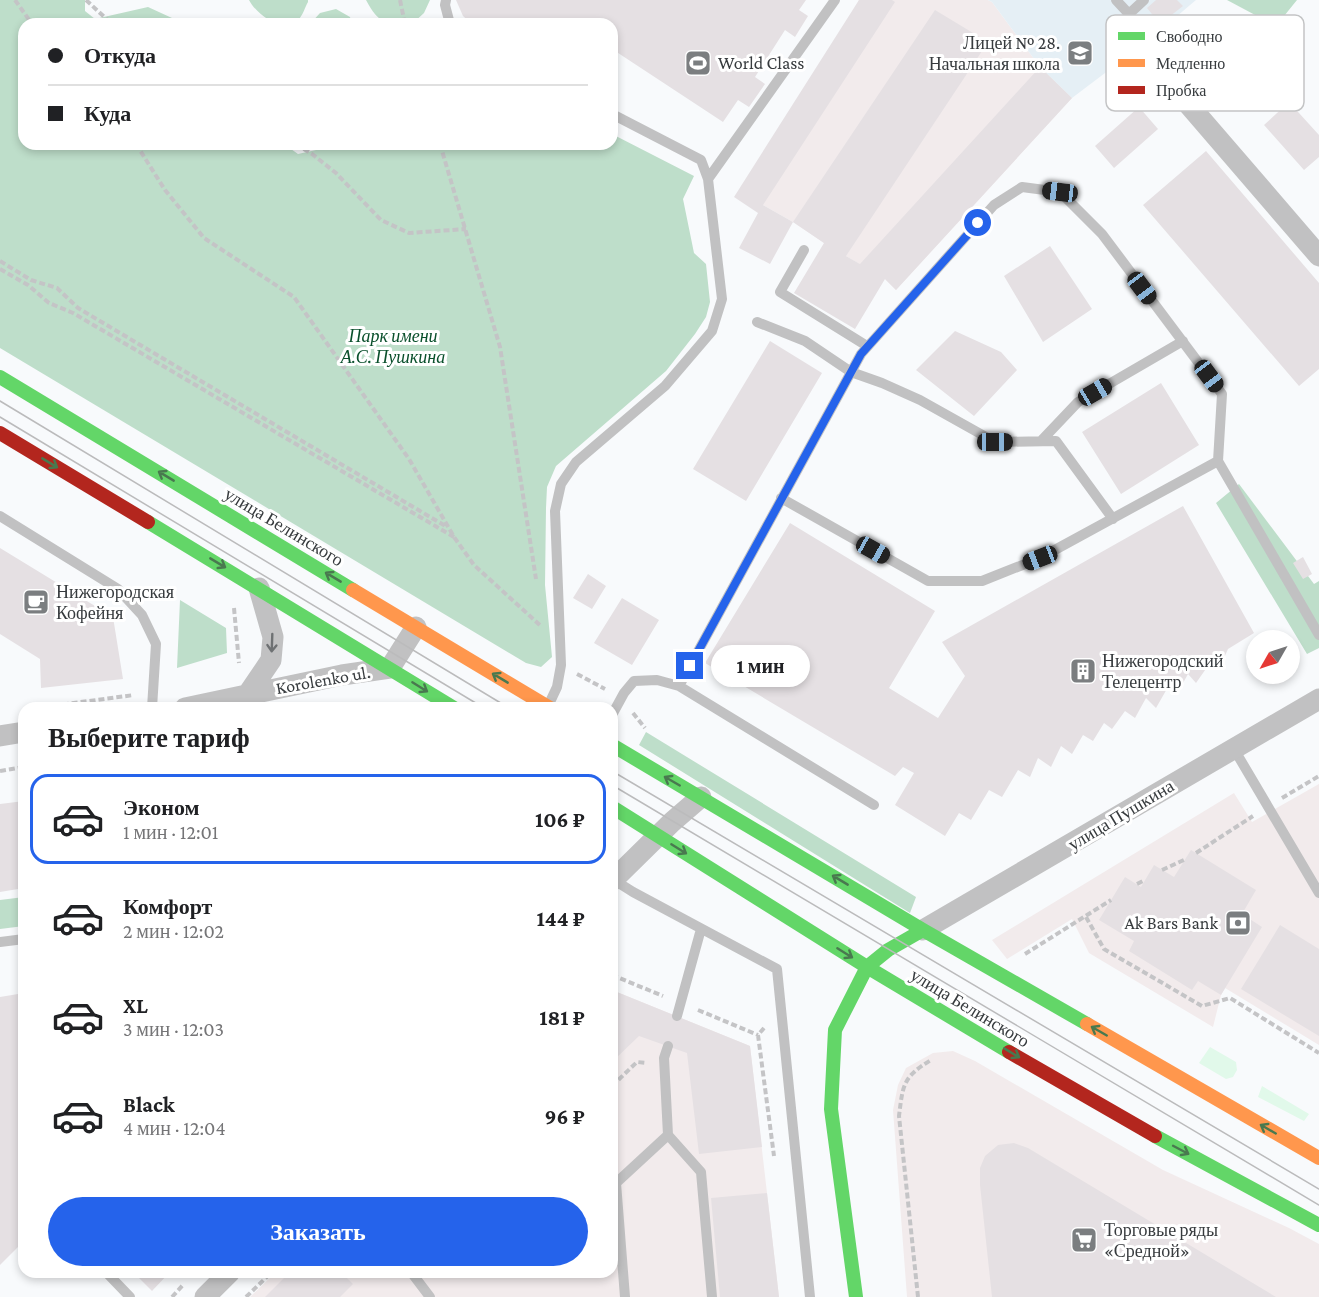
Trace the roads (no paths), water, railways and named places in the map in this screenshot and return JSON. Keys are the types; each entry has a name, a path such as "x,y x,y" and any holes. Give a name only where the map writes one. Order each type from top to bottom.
{"main road":[{"name":"улица Белинского","path":"0,377 541,702"},
{"path":"0,433 444,702"},
{"path":"618,749 923,930 1319,1158"},
{"name":"улица Белинского","path":"618,811 867,967 1117,1116 1319,1225"},
{"path":"856,1297 831,1109 835,1030 867,967 888,950 923,930"}],"street":[{"path":"1193,111 1319,256"},
{"path":"248,694 271,660 273,637 259,588"},
{"path":"390,668 416,627"},
{"name":"Korolenko ul.","path":"212,702 342,675 390,668"},
{"name":"улица Пушкина","path":"923,930 1319,699"},
{"path":"0,736 18,733"},
{"path":"618,875 701,797"},
{"path":"205,1297 224,1278"}],"lane":[{"path":"446,0 448,18"},
{"path":"708,179 836,0"},
{"path":"1116,0 1129,14 1144,0"},
{"path":"551,702 557,687 561,665 555,511 561,484 576,462 665,386 712,331 722,299 708,179 701,160 618,117"},
{"path":"678,686 850,372 867,346 994,205 1022,188 1060,192 1102,234 1222,394 1218,461 1319,635"},
{"path":"804,250 780,292 867,346"},
{"path":"757,322 805,341 850,372 920,400 995,442 1056,441 1113,519"},
{"path":"1041,441 1078,402 1183,341"},
{"path":"781,498 928,581 982,581 1040,558 1218,461"},
{"path":"0,516 118,589 142,615 156,644 152,702"},
{"path":"618,704 634,681 657,680 678,686 874,805"},
{"path":"1234,749 1319,893"},
{"path":"618,883 777,969 810,1297"},
{"path":"677,1016 701,929"},
{"path":"0,942 18,940"},
{"path":"668,1046 664,1065 668,1134 701,1172 712,1297"},
{"path":"618,1181 668,1134"},
{"path":"618,1208 625,1297"},
{"path":"112,1278 130,1297"},
{"path":"416,1278 430,1297"}],"tram line":[{"path":"0,401 499,702"},
{"path":"0,417 474,702"},
{"path":"618,775 1319,1189"},
{"path":"618,789 1319,1205"}],"place":[{"name":"Лицей № 28. Начальная школа","path":"1080,53"},
{"name":"World Class","path":"698,63"},
{"name":"Нижегородская Кофейня","path":"36,602"},
{"name":"Нижегородский Телецентр","path":"1083,671"},
{"name":"Ak Bars Bank","path":"1238,923"},
{"name":"Торговые ряды «Средной»","path":"1084,1240"}],"park label":[{"name":"Парк имени А.С. Пушкина","path":"393,346"}]}
